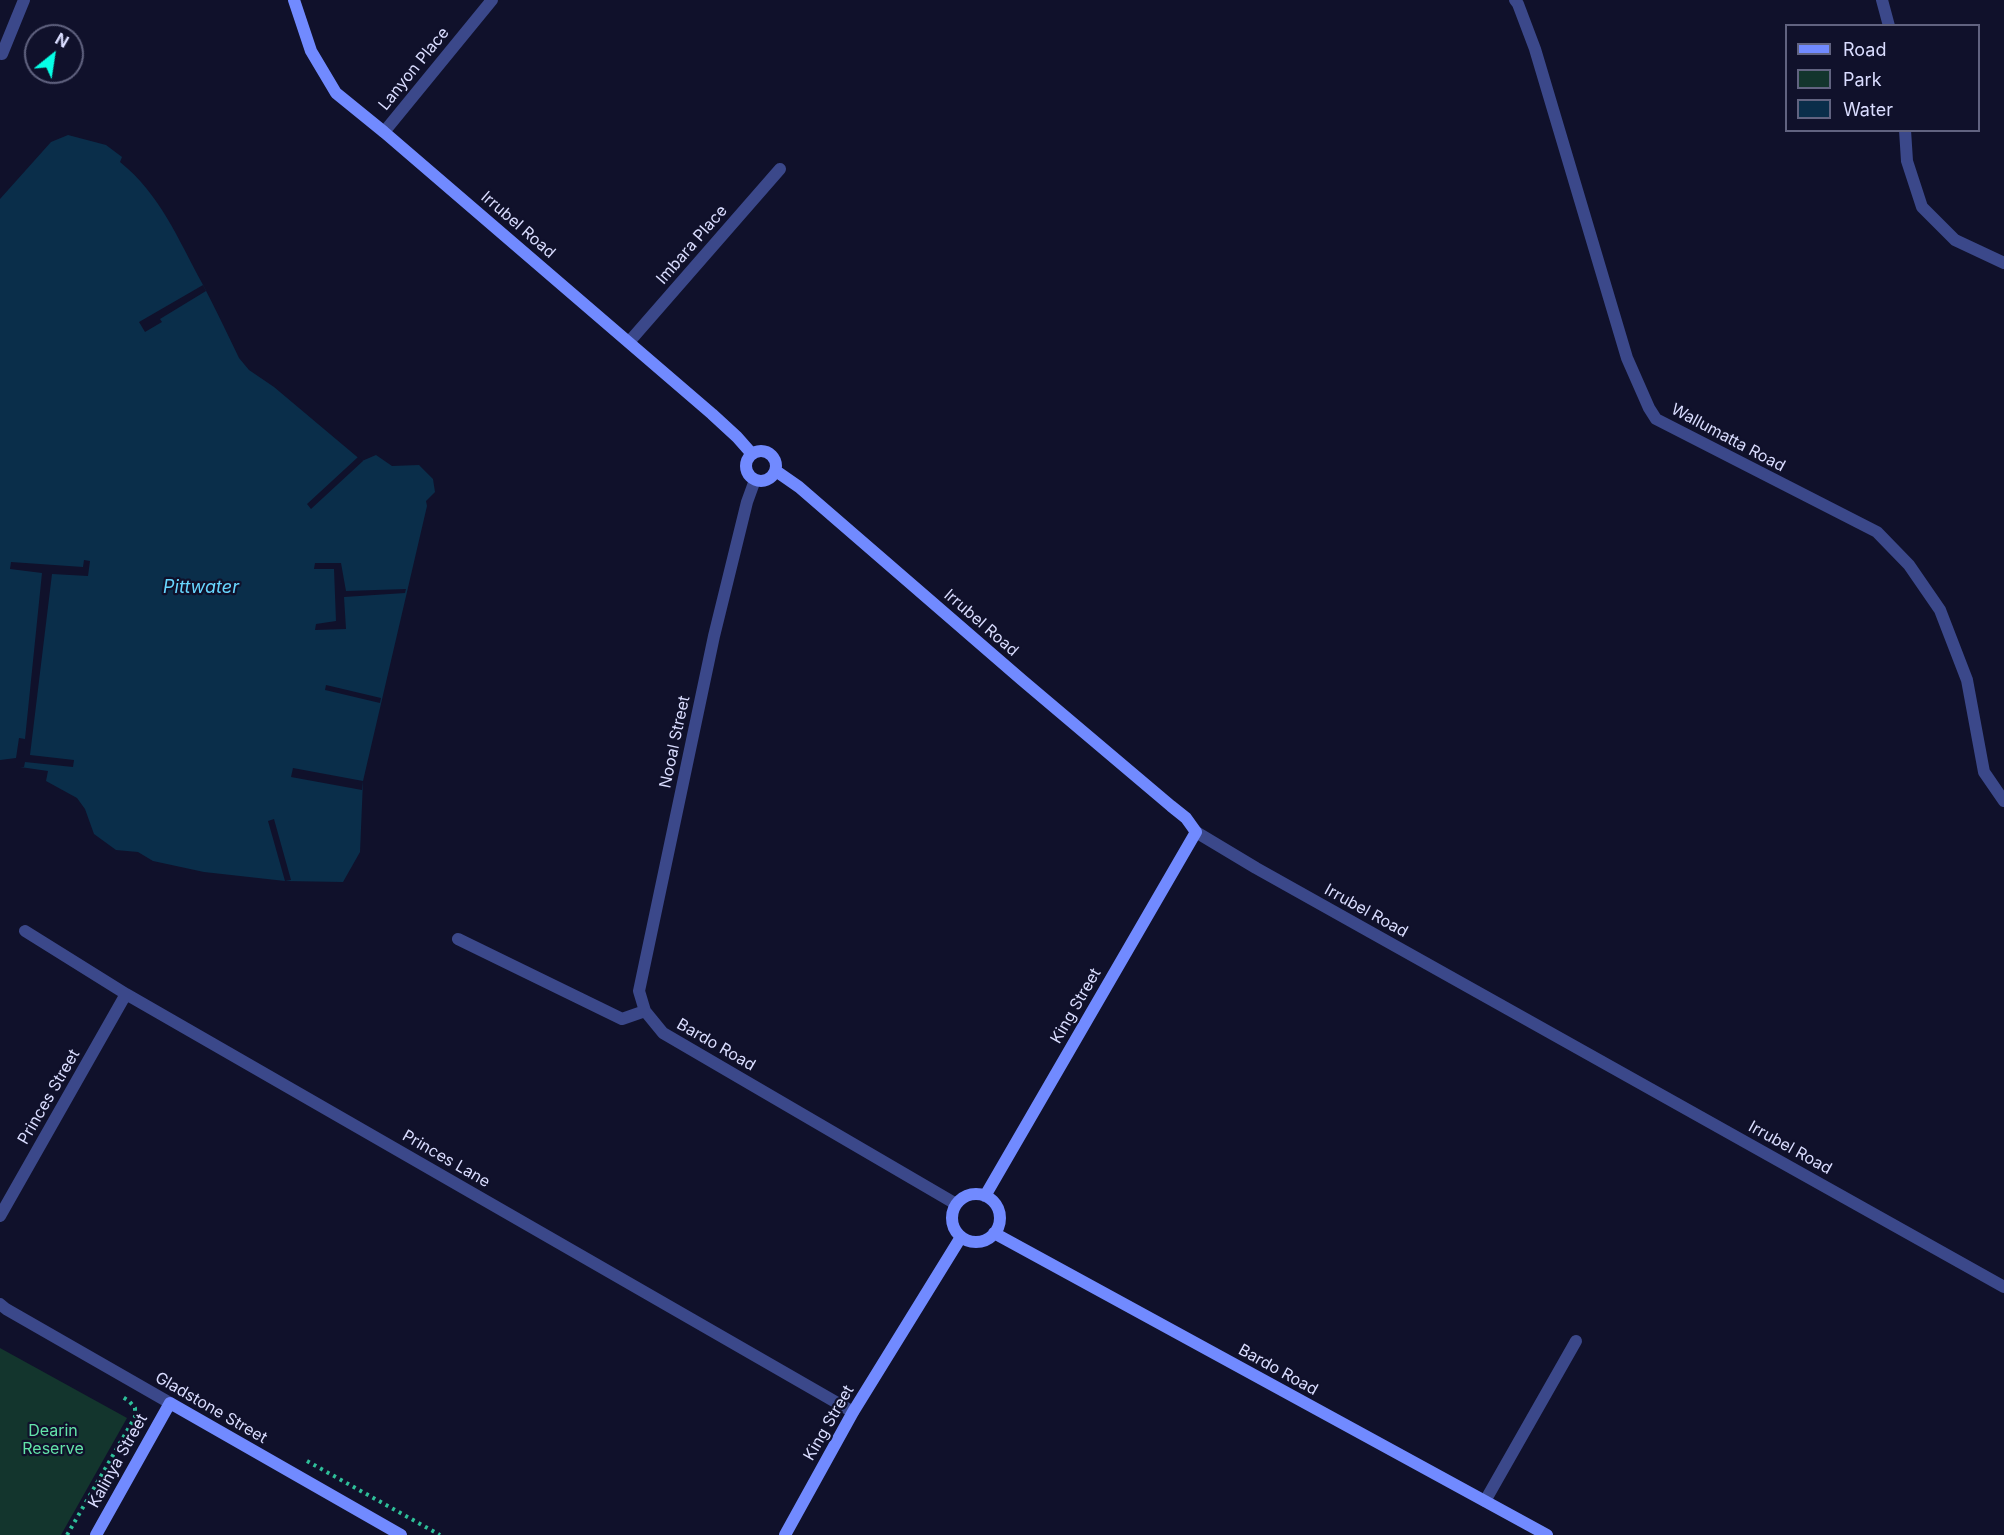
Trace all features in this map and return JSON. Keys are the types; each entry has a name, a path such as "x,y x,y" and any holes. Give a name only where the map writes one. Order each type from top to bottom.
{"street":[{"path":"2,54 24,0"},
{"name":"Irrubel Road","path":"294,0 311,51 336,93 629,342 721,422 752,454"},
{"name":"Lanyon Place","path":"384,132 492,0"},
{"name":"Wallumatta Road","path":"1515,0 1534,49 1627,358 1649,408 1656,419 1877,532 1909,565 1940,610 1967,681 1984,772 2004,801"},
{"path":"1882,0 1888,24"},
{"path":"1905,132 1907,161 1922,207 1955,240 2004,263"},
{"name":"Imbara Place","path":"629,342 780,169"},
{"path":"761,451 770,454 776,462 776,471 767,480 755,480 749,476 746,466 747,459 752,454 761,451"},
{"name":"Irrubel Road","path":"776,471 799,487 1186,818 1196,832 1266,874 2004,1287"},
{"name":"Nooal Street","path":"645,1011 639,991 641,980 714,636 747,502 755,480"},
{"name":"King Street","path":"985,1196 1196,832"},
{"name":"Princes Lane","path":"25,931 126,994 853,1412"},
{"path":"458,939 622,1019 645,1011"},
{"name":"Princes Street","path":"0,1216 126,994"},
{"name":"Bardo Road","path":"645,1011 663,1033 956,1204"},
{"path":"974,1194 985,1196 992,1201 999,1216 997,1229 982,1241 973,1242 961,1237 953,1225 952,1217 956,1204 974,1194"},
{"name":"Bardo Road","path":"994,1233 1547,1535"},
{"name":"King Street","path":"785,1535 853,1412 961,1237"},
{"name":"Gladstone Street","path":"3,1307 401,1535"},
{"path":"1485,1501 1576,1341"},
{"name":"Kalinya Street","path":"96,1535 170,1403"}],"path":[{"path":"67,1535 135,1417 135,1408 121,1396"}],"green space":[{"name":"Dearin Reserve","path":"0,1348 127,1418 61,1535 0,1535"}],"water":[{"name":"Pittwater","path":"68,135 106,145 122,157 120,162 146,188 167,218 239,358 249,370 274,387 362,461 376,455 392,466 419,465 433,479 435,492 426,501 427,506 363,781 360,852 343,882 285,881 204,872 153,861 138,852 116,850 94,834 85,809 77,798 46,781 48,771 0,767 0,199 51,142"}],"pier":[{"path":"203,285 206,291 160,319 162,322 145,332 139,322"},
{"path":"358,457 363,461 311,509 307,504"},
{"path":"84,560 90,561 88,576 52,574 30,755 74,760 73,767 25,762 24,767 0,767 0,760 16,758 19,738 25,739 42,573 10,569 11,562 83,567"},
{"path":"315,563 341,563 346,591 406,589 405,593 344,597 346,629 315,630 316,624 336,621 334,569 314,569"},
{"path":"326,685 381,698 380,703 325,690"},
{"path":"293,768 363,781 362,790 291,777"},
{"path":"274,819 291,880 285,881 268,821"}]}
